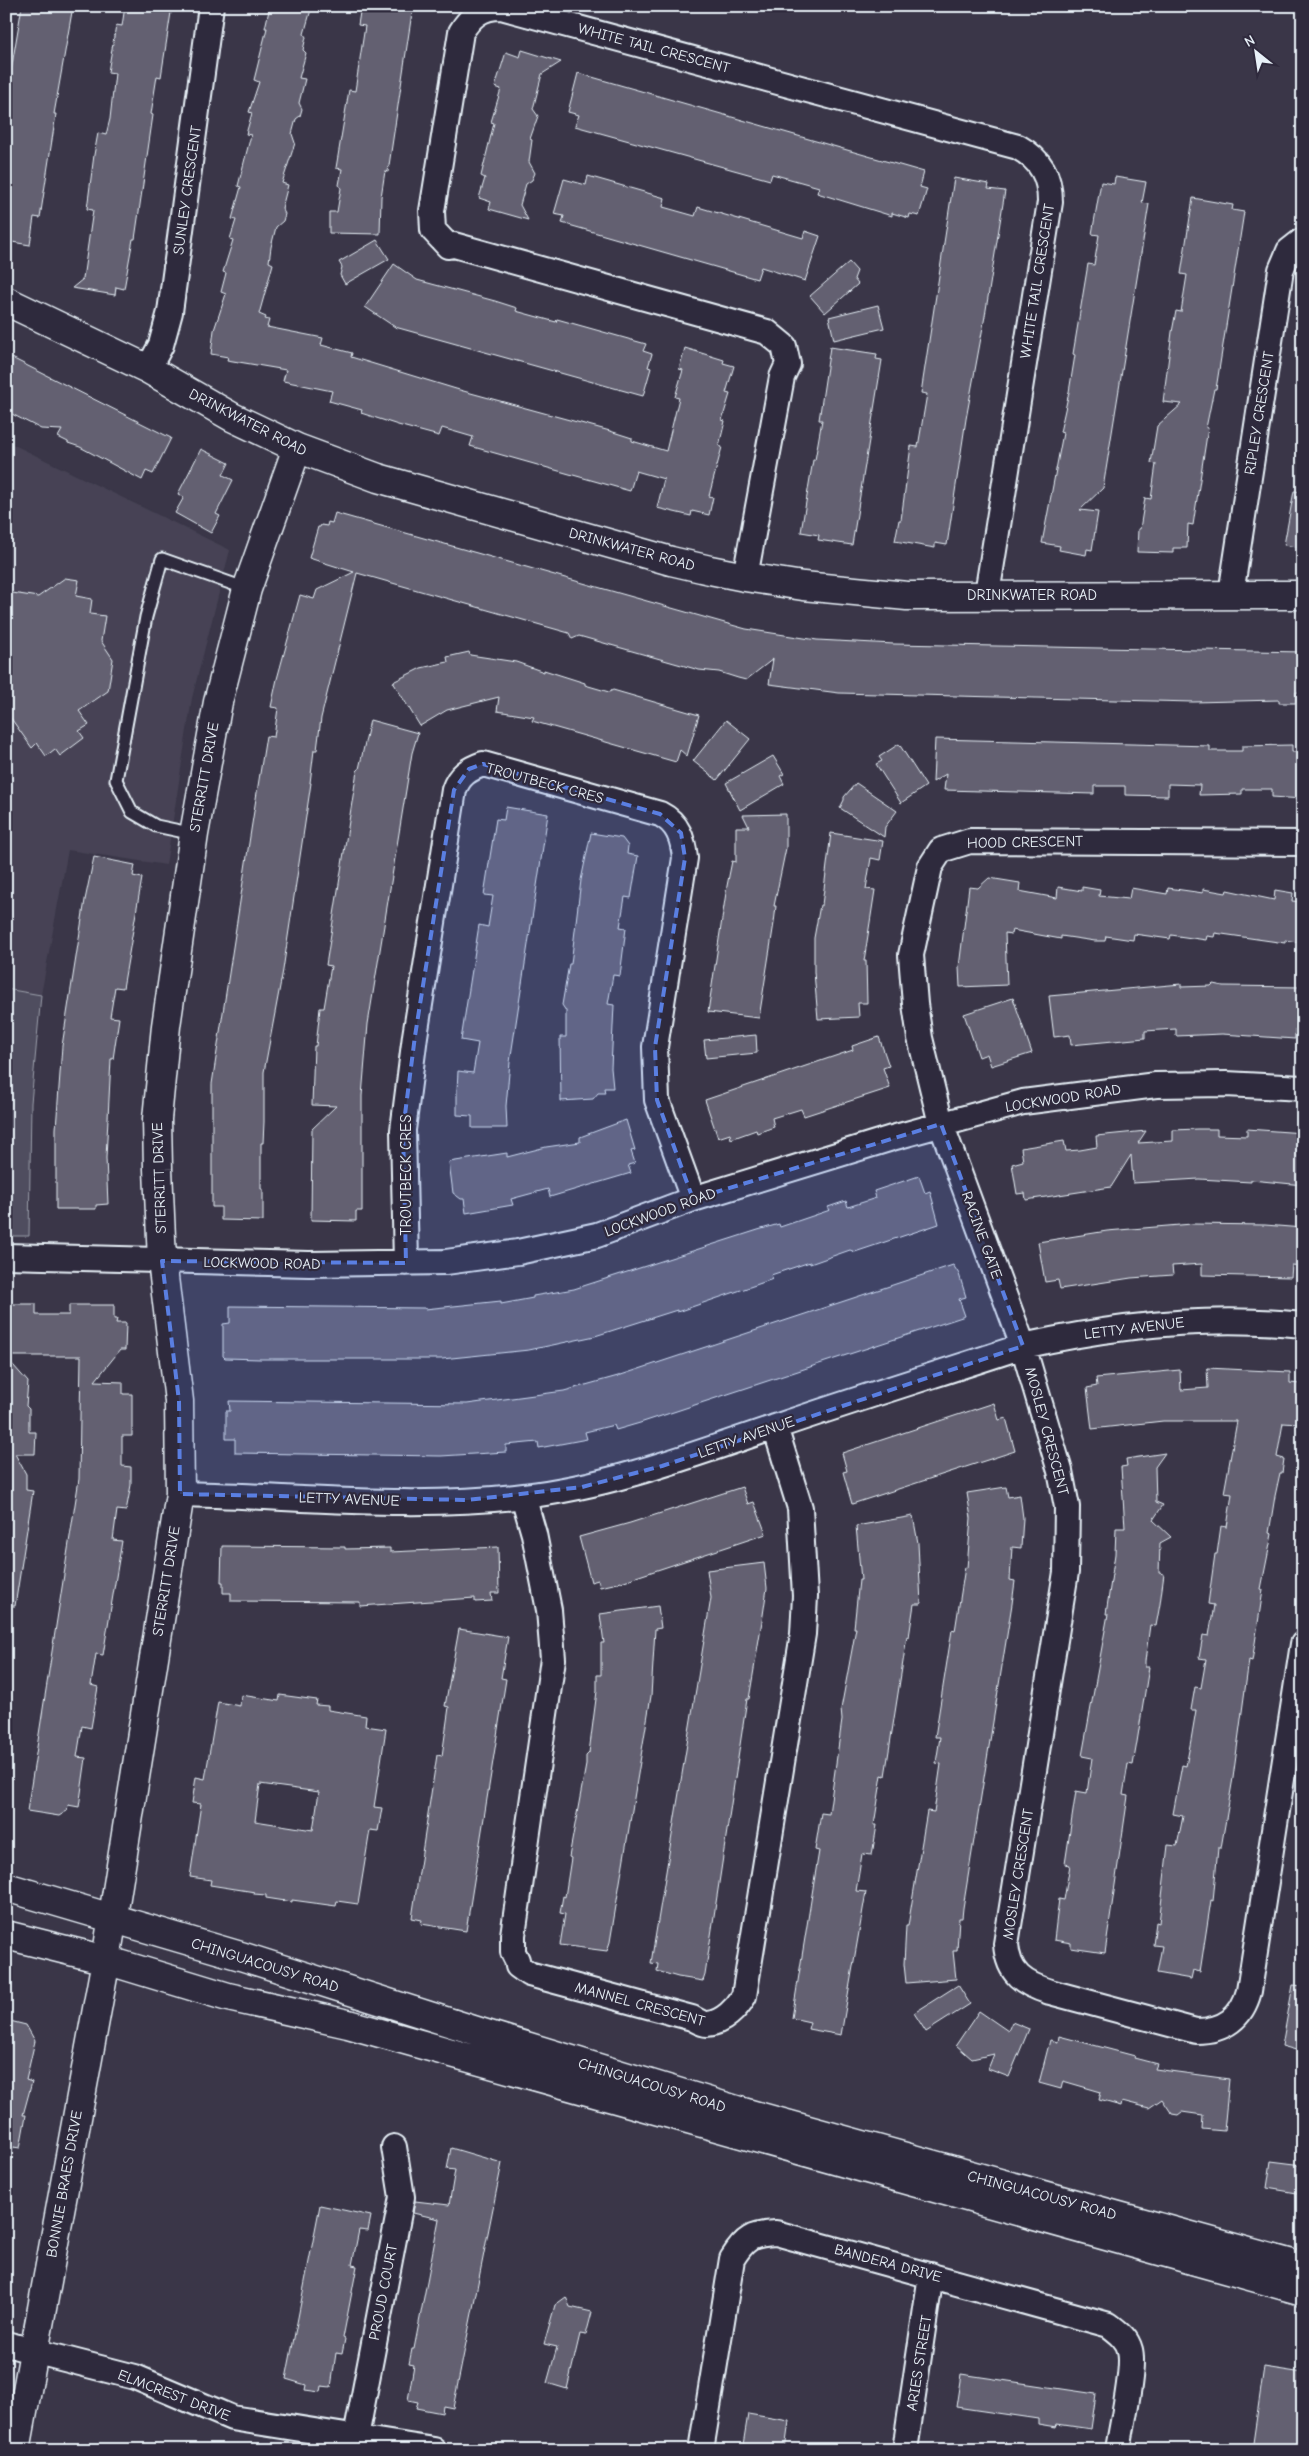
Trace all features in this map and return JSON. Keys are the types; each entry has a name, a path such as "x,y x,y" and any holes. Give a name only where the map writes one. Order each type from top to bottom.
{"street":[{"name":"SUNLEY CRESCENT","path":"148,369 161,345 170,312 212,6"},
{"name":"WHITE TAIL CRESCENT","path":"745,577 782,377 788,364 784,346 767,332 454,246 448,246 432,230 432,211 461,32 468,21 487,7 501,7 1018,148 1037,161 1048,181 1050,202 988,594"},
{"name":"RIPLEY CRESCENT","path":"1231,594 1281,270 1289,252 1303,240"},
{"name":"DRINKWATER ROAD","path":"6,301 148,369 232,417 297,448 387,480 671,561 745,577 858,592 907,596 988,594 1303,595"},
{"name":"STERRITT DRIVE","path":"112,1919 180,1494 178,1401 162,1262 157,1119 166,1026 194,834 218,702 248,589 297,448"},
{"name":"TROUTBECK CRES","path":"406,1264 403,1130 415,1036 456,782 469,768 483,764 660,814 670,819 681,833 685,858 655,1047 657,1100 693,1199"},
{"name":"HOOD CRESCENT","path":"941,1124 920,1038 914,1004 911,955 927,875 934,857 941,850 970,841 1303,843"},
{"name":"LOCKWOOD ROAD","path":"6,1256 162,1262 406,1264 446,1262 518,1252 597,1235 693,1199 941,1124 1024,1102 1128,1088 1226,1084 1303,1088"},
{"name":"RACINE GATE","path":"941,1124 1024,1346"},
{"name":"LETTY AVENUE","path":"180,1494 380,1501 468,1500 523,1496 582,1487 662,1466 1024,1346 1100,1330 1183,1321 1268,1321 1303,1325"},
{"name":"MOSLEY CRESCENT","path":"1024,1346 1060,1471 1067,1507 1066,1572 1006,1944 1008,1960 1016,1975 1029,1986 1196,2031 1221,2027 1234,2020 1246,2004 1249,1991 1303,1644"},
{"name":"MANNEL CRESCENT","path":"523,1496 534,1534 549,1610 553,1659 514,1935 513,1952 518,1960 518,1966 529,1974 692,2018 705,2024 714,2022 730,2013 739,2005 744,1996 803,1634 805,1596 800,1508 775,1427"},
{"name":"CHINGUACOUSY ROAD","path":"6,1887 244,1957 492,2036 743,2112 1303,2267"},
{"name":"BONNIE BRAES DRIVE","path":"16,2450 112,1919"},
{"name":"CHINGUACOUSY ROAD","path":"6,1935 106,1960 228,1997 348,2024 1303,2291"},
{"name":"PROUD COURT","path":"356,2437 402,2197 394,2147"},
{"name":"BANDERA DRIVE","path":"701,2450 732,2259 743,2242 759,2234 776,2233 1108,2325 1123,2336 1130,2350 1131,2365 1118,2450"},
{"name":"ARIES STREET","path":"905,2450 932,2275"},
{"name":"ELMCREST DRIVE","path":"6,2344 134,2377 232,2418 434,2450"}],"lane":[{"path":"194,834 156,826 132,812 116,780 146,617 162,559 248,589"}],"highlighted area":[{"path":"483,764 660,814 681,833 685,858 655,1047 657,1100 693,1199 941,1124 1023,1346 662,1466 582,1487 467,1500 180,1494 179,1401 162,1261 406,1263 403,1130 415,1036 454,790 469,769"}],"shaded area":[{"path":"6,441 230,550 192,698 166,865 68,850 41,995 6,989"},
{"path":"6,989 41,995 31,1103 29,1236 6,1236"}],"building":[{"path":"22,6 73,6 54,114 56,114 40,218 34,217 30,245 6,241 6,100"},
{"path":"125,6 172,6 161,77 157,76 135,239 133,239 124,289 116,287 115,295 72,288 83,279 93,210 87,209 94,155 98,133 106,135 110,119 115,73 108,72 116,25 122,26"},
{"path":"270,6 312,6 304,34 306,37 303,50 306,53 299,78 305,79 299,103 302,109 300,116 296,119 292,134 295,143 282,183 288,185 282,208 285,214 283,221 276,227 269,262 273,264 259,314 269,320 267,327 323,338 321,345 352,353 351,357 456,389 610,431 632,438 632,441 666,451 679,398 675,397 683,370 679,369 685,348 724,360 723,363 734,366 726,393 730,394 722,420 725,421 719,446 722,447 709,496 713,497 709,515 692,511 691,516 657,508 664,479 636,471 630,491 470,446 473,437 442,428 439,436 361,413 362,410 329,401 332,391 283,381 286,370 227,360 228,357 211,354 214,330 226,294 221,292 226,273 223,272 233,240 230,239 236,220 232,219 241,187 238,186 251,135 246,134 252,113 249,112 259,82 254,80 267,28 265,28"},
{"path":"361,6 413,6 388,172 385,171 381,197 380,234 329,233 329,212 337,212 341,188 339,185 342,169 336,168 349,90 355,91 365,26 358,25"},
{"path":"522,50 561,62 542,74 533,109 538,116 530,139 532,140 529,162 535,173 532,180 526,184 520,205 528,220 489,209 491,202 479,198 485,178 481,176 494,123 491,122 501,89 495,87 506,52 520,57"},
{"path":"578,73 924,172 920,187 927,189 919,216 910,214 909,218 892,213 892,216 817,193 819,187 772,174 770,180 575,126 579,115 568,112"},
{"path":"588,176 665,198 663,207 695,216 698,207 803,238 805,231 820,236 805,281 761,267 757,279 562,223 564,216 554,214 564,179 586,185"},
{"path":"1115,177 1146,182 1142,203 1149,204 1103,488 1080,510 1098,512 1092,550 1087,549 1086,555 1059,550 1060,546 1042,543 1063,433 1060,432 1069,392 1075,355 1073,354 1088,264 1094,265 1099,235 1092,234 1101,182 1114,184"},
{"path":"954,178 989,184 988,189 1005,191 966,419 947,545 935,543 935,548 895,541 899,520 901,520 911,446 918,447 927,394 921,393"},
{"path":"1193,198 1233,205 1232,210 1244,212 1233,282 1216,389 1214,389 1206,428 1208,428 1193,525 1188,524 1187,548 1173,548 1173,553 1137,552 1138,529 1140,529 1145,498 1151,499 1156,464 1151,463 1157,426 1182,404 1163,402 1172,332 1176,311 1181,312 1187,275 1181,274"},
{"path":"377,240 389,259 345,284 340,275 342,267 339,262"},
{"path":"849,262 857,271 854,279 858,284 825,313 810,296"},
{"path":"394,264 417,280 495,301 517,308 516,311 556,322 557,319 646,344 643,351 652,354 648,367 651,368 643,396 395,327 365,307"},
{"path":"878,305 884,328 834,340 829,317"},
{"path":"830,347 877,354 876,359 882,360 852,545 818,540 819,535 801,532 822,420 819,420"},
{"path":"6,355 171,438 153,474 146,471 142,480 58,437 62,430 41,429 6,411"},
{"path":"201,449 229,463 223,475 233,480 216,514 220,516 211,533 175,513 184,497 178,494"},
{"path":"1294,491 1303,492 1303,548 1284,545"},
{"path":"335,513 746,629 817,640 894,644 1303,652 1303,693 1296,692 1296,703 1279,703 1279,700 1193,702 839,693 769,684 773,659 746,680 719,672 699,670 579,636 572,639 569,633 357,573 321,718 317,750 314,750 311,783 283,970 264,1072 264,1122 263,1143 261,1143 263,1221 221,1220 221,1207 212,1207 212,1084 266,736 274,737 278,708 271,707 300,595 314,599 317,590 354,572 309,558 318,527 321,525 327,526 328,522 332,523"},
{"path":"65,578 79,580 76,596 92,599 90,614 105,616 101,641 113,659 108,691 79,711 89,725 79,731 84,738 60,756 55,749 46,756 37,743 32,748 10,717 6,717 6,592 38,597"},
{"path":"469,652 470,655 516,662 609,692 613,690 699,715 687,756 680,750 676,762 532,721 534,717 497,711 499,697 447,710 420,726 393,682 421,668 448,662 447,657"},
{"path":"370,720 418,733 412,753 368,1024 362,1096 362,1211 356,1211 356,1221 311,1220 312,1129 336,1106 312,1105 314,1046 316,1046 320,1008 324,1008 331,966 326,965 357,771"},
{"path":"726,720 750,739 717,780 693,761"},
{"path":"935,739 1210,746 1210,751 1242,751 1242,746 1292,745 1292,752 1303,752 1303,799 1272,797 1272,789 1242,789 1242,794 1199,795 1200,785 1168,784 1168,796 1125,795 1125,786 1094,786 1094,794 944,790 946,774 933,782"},
{"path":"899,744 926,786 901,803 876,764 882,761 879,757"},
{"path":"773,756 784,774 780,776 784,784 740,810 726,783"},
{"path":"856,783 897,811 885,827 884,837 840,808 844,797"},
{"path":"506,807 548,814 510,1062 506,1106 507,1128 472,1128 472,1116 457,1115 458,1071 473,1073 478,1043 461,1040 479,925 488,927 493,896 484,895 496,819 504,820"},
{"path":"786,814 786,848 774,906 776,906 774,923 759,1018 708,1012 727,886 732,861 736,862 736,827 749,827 743,815"},
{"path":"591,833 622,838 628,846 627,854 638,856 631,898 625,897 620,927 626,928 620,976 613,975 608,1004 614,1005 611,1068 613,1088 604,1088 605,1093 598,1093 593,1099 561,1101 560,1037 566,1037 566,1011 562,1005 569,964 571,964 581,880"},
{"path":"831,833 883,841 880,860 871,858 866,889 875,890 864,961 866,961 867,1003 858,1003 859,1017 818,1019 814,972 814,938 820,905 822,905"},
{"path":"94,857 135,865 133,876 142,878 123,988 115,987 110,1017 119,1018 113,1059 111,1059 106,1158 108,1204 96,1205 96,1209 56,1209 56,1129 62,1046 85,900"},
{"path":"989,878 1020,883 1019,891 1057,898 1058,887 1082,891 1082,887 1100,890 1099,896 1129,899 1131,888 1167,894 1168,888 1203,893 1203,889 1226,893 1227,890 1274,900 1275,890 1293,893 1292,901 1303,902 1303,943 1285,940 1285,943 1215,933 1214,937 1207,936 1206,940 1171,935 1170,939 1134,934 1133,940 1106,936 1105,941 1095,941 1061,936 1061,939 1012,930 1011,934 1005,933 1007,985 960,987 959,967 969,887 978,888"},
{"path":"1181,984 1181,987 1211,986 1213,984 1223,986 1303,987 1303,1020 1300,1020 1300,1030 1295,1029 1295,1039 1222,1034 1176,1036 1176,1029 1145,1031 1145,1038 1071,1045 1070,1035 1054,1037 1049,996"},
{"path":"1013,998 1032,1053 991,1066 987,1054 979,1057 964,1014"},
{"path":"756,1035 757,1053 706,1058 704,1040"},
{"path":"879,1037 889,1066 883,1068 890,1088 804,1116 801,1109 772,1118 774,1127 757,1133 756,1130 731,1139 730,1134 718,1138 705,1100 853,1050 852,1046"},
{"path":"626,1120 635,1150 631,1151 635,1163 628,1165 631,1173 550,1197 548,1189 511,1199 513,1205 466,1213 464,1199 453,1193 449,1162 507,1153 507,1157 546,1147 580,1142 580,1137"},
{"path":"1217,1129 1217,1135 1247,1136 1247,1129 1303,1133 1303,1185 1251,1180 1251,1182 1199,1179 1133,1183 1131,1155 1111,1187 1026,1200 1025,1193 1017,1194 1012,1164 1023,1161 1021,1148 1064,1141 1066,1151 1080,1150 1097,1147 1096,1136 1146,1131 1138,1143 1173,1141 1173,1130"},
{"path":"919,1176 925,1193 930,1191 939,1224 855,1252 850,1250 810,1264 810,1262 771,1275 773,1279 677,1312 677,1310 595,1336 529,1350 442,1359 260,1359 225,1358 223,1356 223,1324 230,1323 230,1306 425,1309 501,1301 501,1304 533,1298 533,1296 574,1289 758,1230 779,1224 780,1227 830,1210 828,1207 846,1201 848,1207 876,1198 874,1191"},
{"path":"1192,1224 1265,1225 1303,1228 1303,1266 1292,1265 1291,1277 1202,1275 1202,1264 1172,1266 1173,1275 1131,1278 1060,1289 1058,1280 1045,1282 1038,1242 1107,1231"},
{"path":"953,1265 959,1274 966,1297 959,1299 965,1316 640,1423 616,1430 614,1425 585,1432 587,1439 539,1448 538,1442 506,1445 506,1452 441,1456 235,1453 235,1439 226,1439 226,1411 230,1411 229,1401 467,1404 564,1391 618,1376"},
{"path":"6,1304 36,1304 36,1315 69,1315 69,1305 114,1305 114,1319 117,1319 116,1323 126,1323 125,1350 120,1350 95,1381 123,1382 123,1394 132,1394 132,1436 122,1436 122,1466 131,1467 131,1485 126,1511 117,1510 113,1540 122,1541 103,1655 96,1654 91,1685 98,1687 91,1728 82,1726 77,1757 86,1758 79,1807 68,1805 67,1811 59,1816 27,1811 79,1479 81,1356 6,1356"},
{"path":"6,1357 28,1382 26,1406 29,1409 29,1432 36,1432 35,1454 15,1454 26,1474 26,1490 33,1491 15,1606 6,1606"},
{"path":"1207,1368 1290,1372 1290,1383 1301,1384 1299,1424 1283,1423 1277,1457 1284,1459 1282,1473 1280,1473 1275,1496 1269,1533 1272,1534 1261,1589 1263,1590 1255,1643 1252,1661 1249,1660 1233,1778 1221,1848 1218,1848 1213,1901 1211,1900 1200,1972 1193,1970 1191,1979 1157,1973 1162,1946 1153,1945 1156,1922 1159,1923 1168,1845 1177,1846 1183,1816 1173,1814 1182,1765 1186,1766 1191,1740 1196,1710 1191,1710 1195,1687 1201,1688 1206,1659 1199,1658 1203,1635 1209,1636 1214,1605 1208,1604 1215,1554 1217,1554 1221,1526 1227,1527 1232,1494 1224,1493 1237,1421 1163,1421 1092,1429 1087,1388 1097,1386 1096,1378 1180,1370 1181,1390 1208,1388"},
{"path":"994,1403 999,1420 1006,1418 1015,1451 852,1504 843,1472 847,1471 842,1453"},
{"path":"1165,1453 1155,1467 1156,1502 1163,1505 1153,1520 1171,1537 1160,1543 1159,1573 1164,1574 1160,1604 1156,1626 1150,1625 1145,1661 1145,1667 1149,1667 1133,1765 1128,1764 1123,1795 1128,1796 1105,1953 1071,1948 1071,1943 1054,1940 1059,1899 1064,1900 1070,1865 1065,1864 1076,1791 1087,1793 1092,1758 1082,1756 1108,1614 1106,1614 1115,1554 1116,1528 1125,1528 1121,1467 1127,1466 1126,1459"},
{"path":"742,1487 748,1504 754,1502 766,1534 618,1583 600,1587 598,1580 591,1582 579,1537 630,1523"},
{"path":"1006,1487 1008,1497 1020,1495 1023,1518 1021,1548 1012,1547 1010,1580 1015,1581 962,1918 959,1918 957,1951 953,1951 956,1979 906,1983 904,1964 906,1926 908,1926 927,1811 934,1812 941,1764 936,1763 940,1737 935,1737 952,1630 955,1631 965,1567 967,1568 971,1518 967,1493"},
{"path":"913,1516 918,1543 921,1604 914,1604 909,1637 907,1636 885,1776 882,1775 874,1825 877,1825 872,1855 862,1854 856,1891 866,1892 841,2035 808,2029 810,2022 792,2018 819,1851 815,1850 821,1813 829,1814 842,1720 841,1709 856,1628 854,1628 859,1580 861,1580 856,1526"},
{"path":"222,1546 345,1547 345,1549 390,1548 390,1552 498,1547 499,1593 491,1593 492,1601 475,1602 475,1598 360,1606 360,1602 231,1601 231,1593 223,1593 223,1582 221,1582"},
{"path":"764,1563 767,1588 749,1699 747,1699 705,1975 703,1981 678,1977 657,1971 658,1964 651,1963 711,1598 707,1570"},
{"path":"658,1606 661,1628 655,1629 651,1696 610,1942 607,1951 560,1945 565,1914 560,1913 563,1896 565,1897 571,1858 569,1857 586,1756 589,1753 597,1691 597,1675 601,1675 601,1643 604,1643 600,1614"},
{"path":"459,1629 508,1637 501,1678 506,1679 466,1931 421,1924 422,1920 412,1918 437,1755 442,1756 449,1707 445,1706"},
{"path":"241,1695 279,1701 280,1695 317,1700 316,1705 328,1706 328,1710 366,1716 365,1726 386,1729 374,1807 382,1808 378,1831 370,1830 358,1904 337,1901 336,1906 266,1898 266,1895 210,1885 211,1880 190,1877 201,1804 192,1803 196,1777 205,1779 218,1702 240,1706","holes":["260,1784 319,1792 313,1830 255,1821"]},
{"path":"958,1985 970,2004 926,2032 914,2013"},
{"path":"1293,1985 1303,1986 1303,2052 1282,2046"},
{"path":"979,2011 1008,2031 1012,2022 1029,2029 1009,2077 988,2069 994,2054 972,2059 956,2045"},
{"path":"6,2020 26,2025 35,2041 26,2080 32,2082 23,2115 26,2115 20,2148 13,2147 11,2156 6,2156"},
{"path":"1059,2036 1135,2056 1134,2058 1157,2064 1155,2069 1229,2079 1224,2131 1202,2129 1203,2115 1182,2112 1178,2115 1172,2114 1162,2099 1149,2108 1122,2101 1121,2106 1099,2100 1101,2092 1063,2081 1061,2089 1039,2083 1050,2040 1058,2042"},
{"path":"451,2148 502,2163 453,2408 443,2406 442,2413 416,2408 418,2402 408,2400 414,2365 409,2364 412,2349 414,2349 439,2219 413,2213 415,2201 449,2205 455,2170 447,2169"},
{"path":"1271,2161 1303,2165 1303,2194 1267,2188"},
{"path":"320,2205 371,2216 368,2231 359,2230 352,2265 357,2266 343,2338 345,2339 342,2354 336,2353 331,2387 321,2386 320,2392 305,2390 306,2385 286,2379"},
{"path":"566,2297 570,2307 592,2312 586,2335 580,2334 567,2389 547,2383 557,2347 544,2344 555,2305"},
{"path":"1264,2367 1303,2373 1300,2411 1303,2411 1303,2450 1252,2450"},
{"path":"961,2374 1096,2394 1091,2429 1057,2424 1056,2427 1038,2424 1038,2419 956,2407"},
{"path":"748,2414 789,2421 785,2450 745,2450 746,2445 743,2445"}]}
